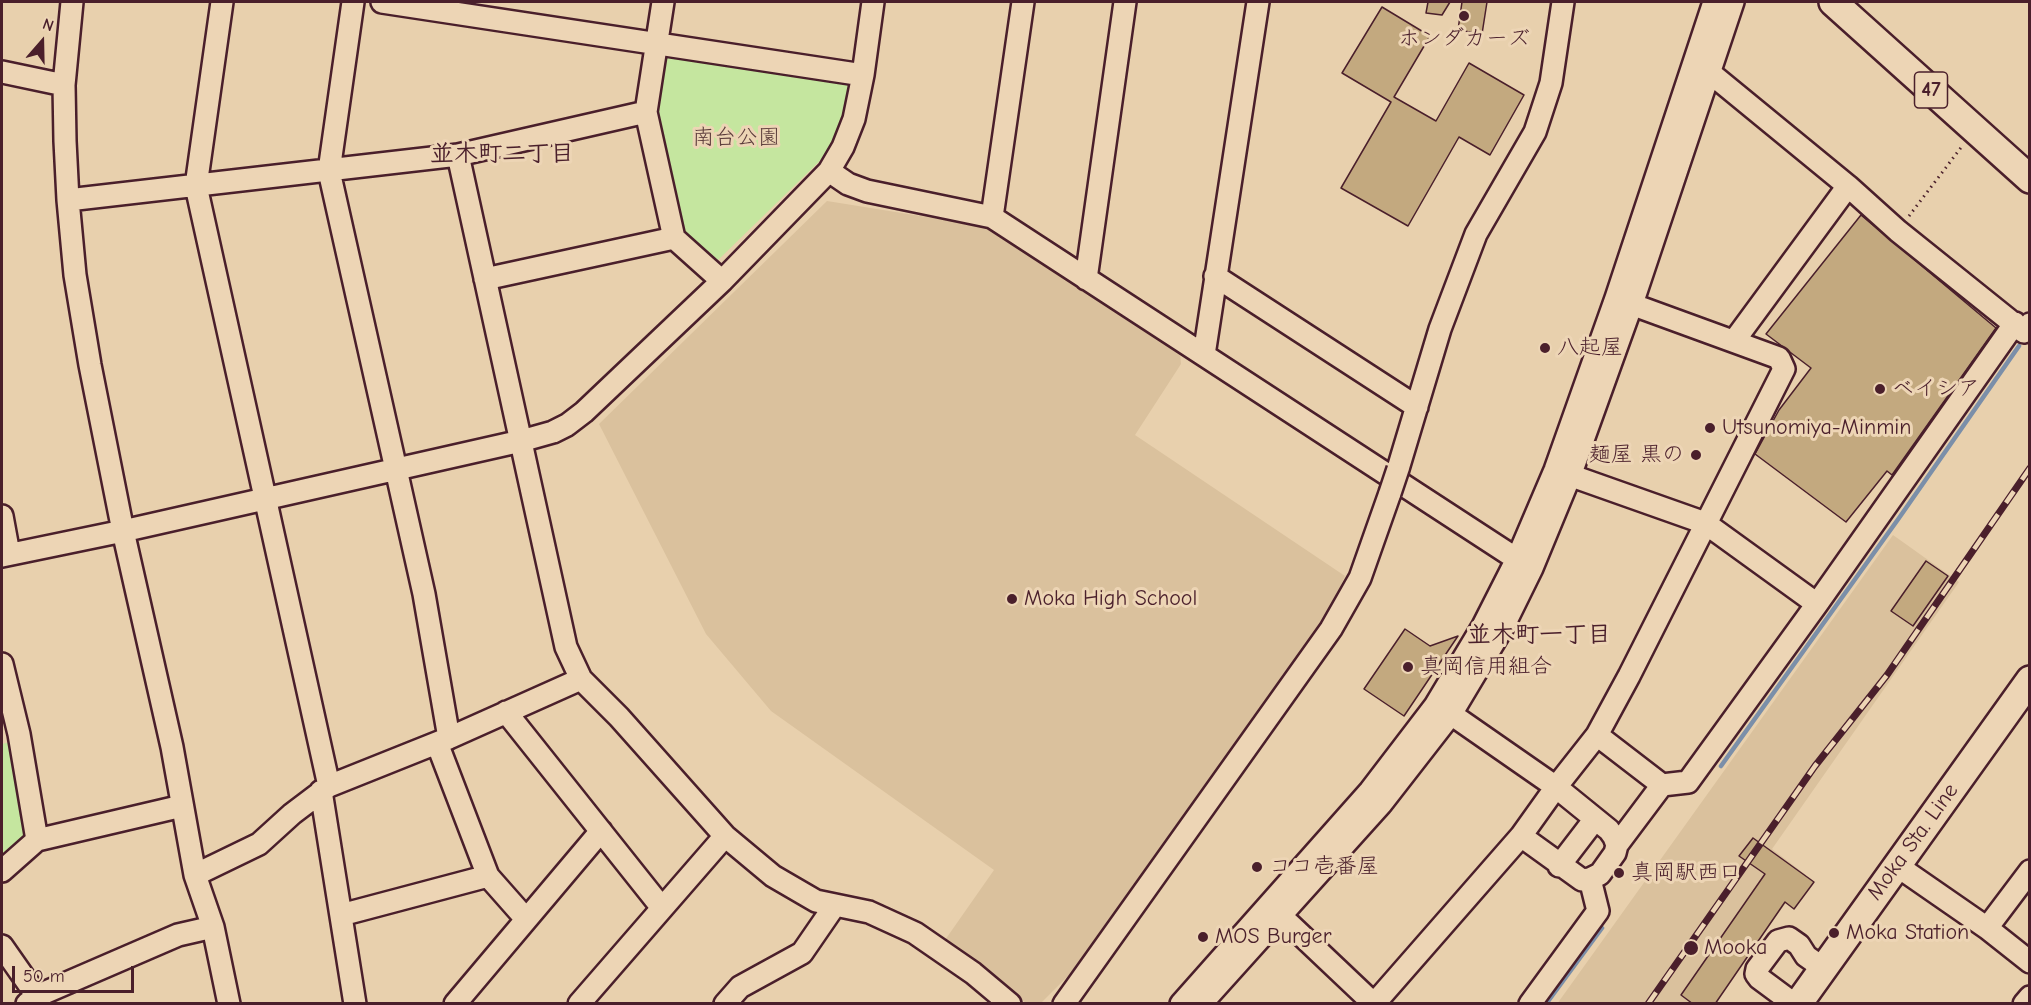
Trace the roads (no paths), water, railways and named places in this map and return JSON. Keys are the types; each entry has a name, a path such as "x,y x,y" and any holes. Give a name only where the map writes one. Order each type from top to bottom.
{"main road":[{"name":"47","path":"1833,2 2030,179"},
{"name":"Moka Sta. Line","path":"1796,1004 2030,680"}],"street":[{"path":"72,2 64,85 68,200 75,275 90,365 123,531 172,747 195,875 213,927 229,1004"},
{"path":"222,2 196,186 325,788 340,915 355,1004"},
{"path":"353,2 328,171 424,594 443,740 488,876 526,919"},
{"path":"382,2 863,75"},
{"path":"663,2 646,112 674,238 722,281"},
{"path":"2,516 5,555 123,531 521,441 553,432 567,425 584,412 722,281 829,171 843,147 854,119 863,75 873,2"},
{"path":"992,217 1023,2"},
{"path":"1086,279 1125,2"},
{"path":"1204,356 1258,2"},
{"path":"1064,1004 1331,629 1360,578 1398,469 1440,329 1476,234 1535,132 1551,83 1563,2"},
{"path":"1624,301 1714,2"},
{"path":"1201,1004 1381,804 1443,710 1484,626 1524,564 1563,473 1733,2"},
{"path":"2,72 64,85"},
{"path":"1597,735 1662,785 1688,782 2022,324 1898,231 1848,186 1709,72"},
{"path":"68,200 458,155 646,112"},
{"path":"458,155 566,647 582,679 725,836 774,876 816,901 869,912 915,933 973,973 1010,1004"},
{"path":"829,171 848,184 867,191 992,217 1524,564"},
{"path":"1734,341 1848,186"},
{"path":"485,279 674,238"},
{"path":"1215,276 1417,408"},
{"path":"1280,915 1374,1003 1521,836 1597,735 1784,369 1779,358 1624,301"},
{"path":"1563,473 1705,524 1817,604"},
{"path":"2,664 10,735 37,840"},
{"path":"195,875 259,844 325,788 443,740 582,679"},
{"path":"1443,710 1556,787 1614,837 1617,845"},
{"path":"1181,1004 1443,710"},
{"path":"506,712 662,908"},
{"path":"1521,836 1559,866 1582,880 1590,879 1606,868 1615,854 1617,845 1662,785"},
{"path":"2,871 37,840 182,806"},
{"path":"1559,866 1595,819"},
{"path":"454,1004 601,831"},
{"path":"579,1004 725,836"},
{"path":"1896,865 1987,928 2030,962"},
{"path":"1987,928 2030,871"},
{"path":"340,915 488,876"},
{"path":"1530,1004 1598,911 1590,879"},
{"path":"725,1004 740,987 802,953 835,905"},
{"path":"2,946 32,1000 178,935 213,927"},
{"path":"1796,1004 1759,978 1756,974 1757,969 1778,941 1784,938 1790,938 1806,956 1822,968"},
{"path":"2024,1004 2030,998"}],"waterway":[{"path":"1721,766 2019,346"},
{"path":"1546,1004 1602,928"}],"railway":[{"path":"1648,1004 1815,766 1887,675 2030,468"}],"place":[{"name":"ホンダカーズ","path":"1464,16"},
{"name":"八起屋","path":"1545,348"},
{"name":"ベイシア","path":"1880,389"},
{"name":"Utsunomiya-Minmin","path":"1710,428"},
{"name":"麺屋 黒の","path":"1696,455"},
{"name":"Moka High School","path":"1012,599"},
{"name":"真岡信用組合","path":"1408,667"},
{"name":"ココ壱番屋","path":"1257,867"},
{"name":"真岡駅西口","path":"1619,873"},
{"name":"Moka Station","path":"1834,933"},
{"name":"MOS Burger","path":"1203,937"},
{"name":"Mooka","path":"1691,948"}],"district":[{"name":"並木町二丁目","path":"502,154"},
{"name":"並木町一丁目","path":"1539,635"}],"park label":[{"name":"南台公園","path":"736,138"}]}
